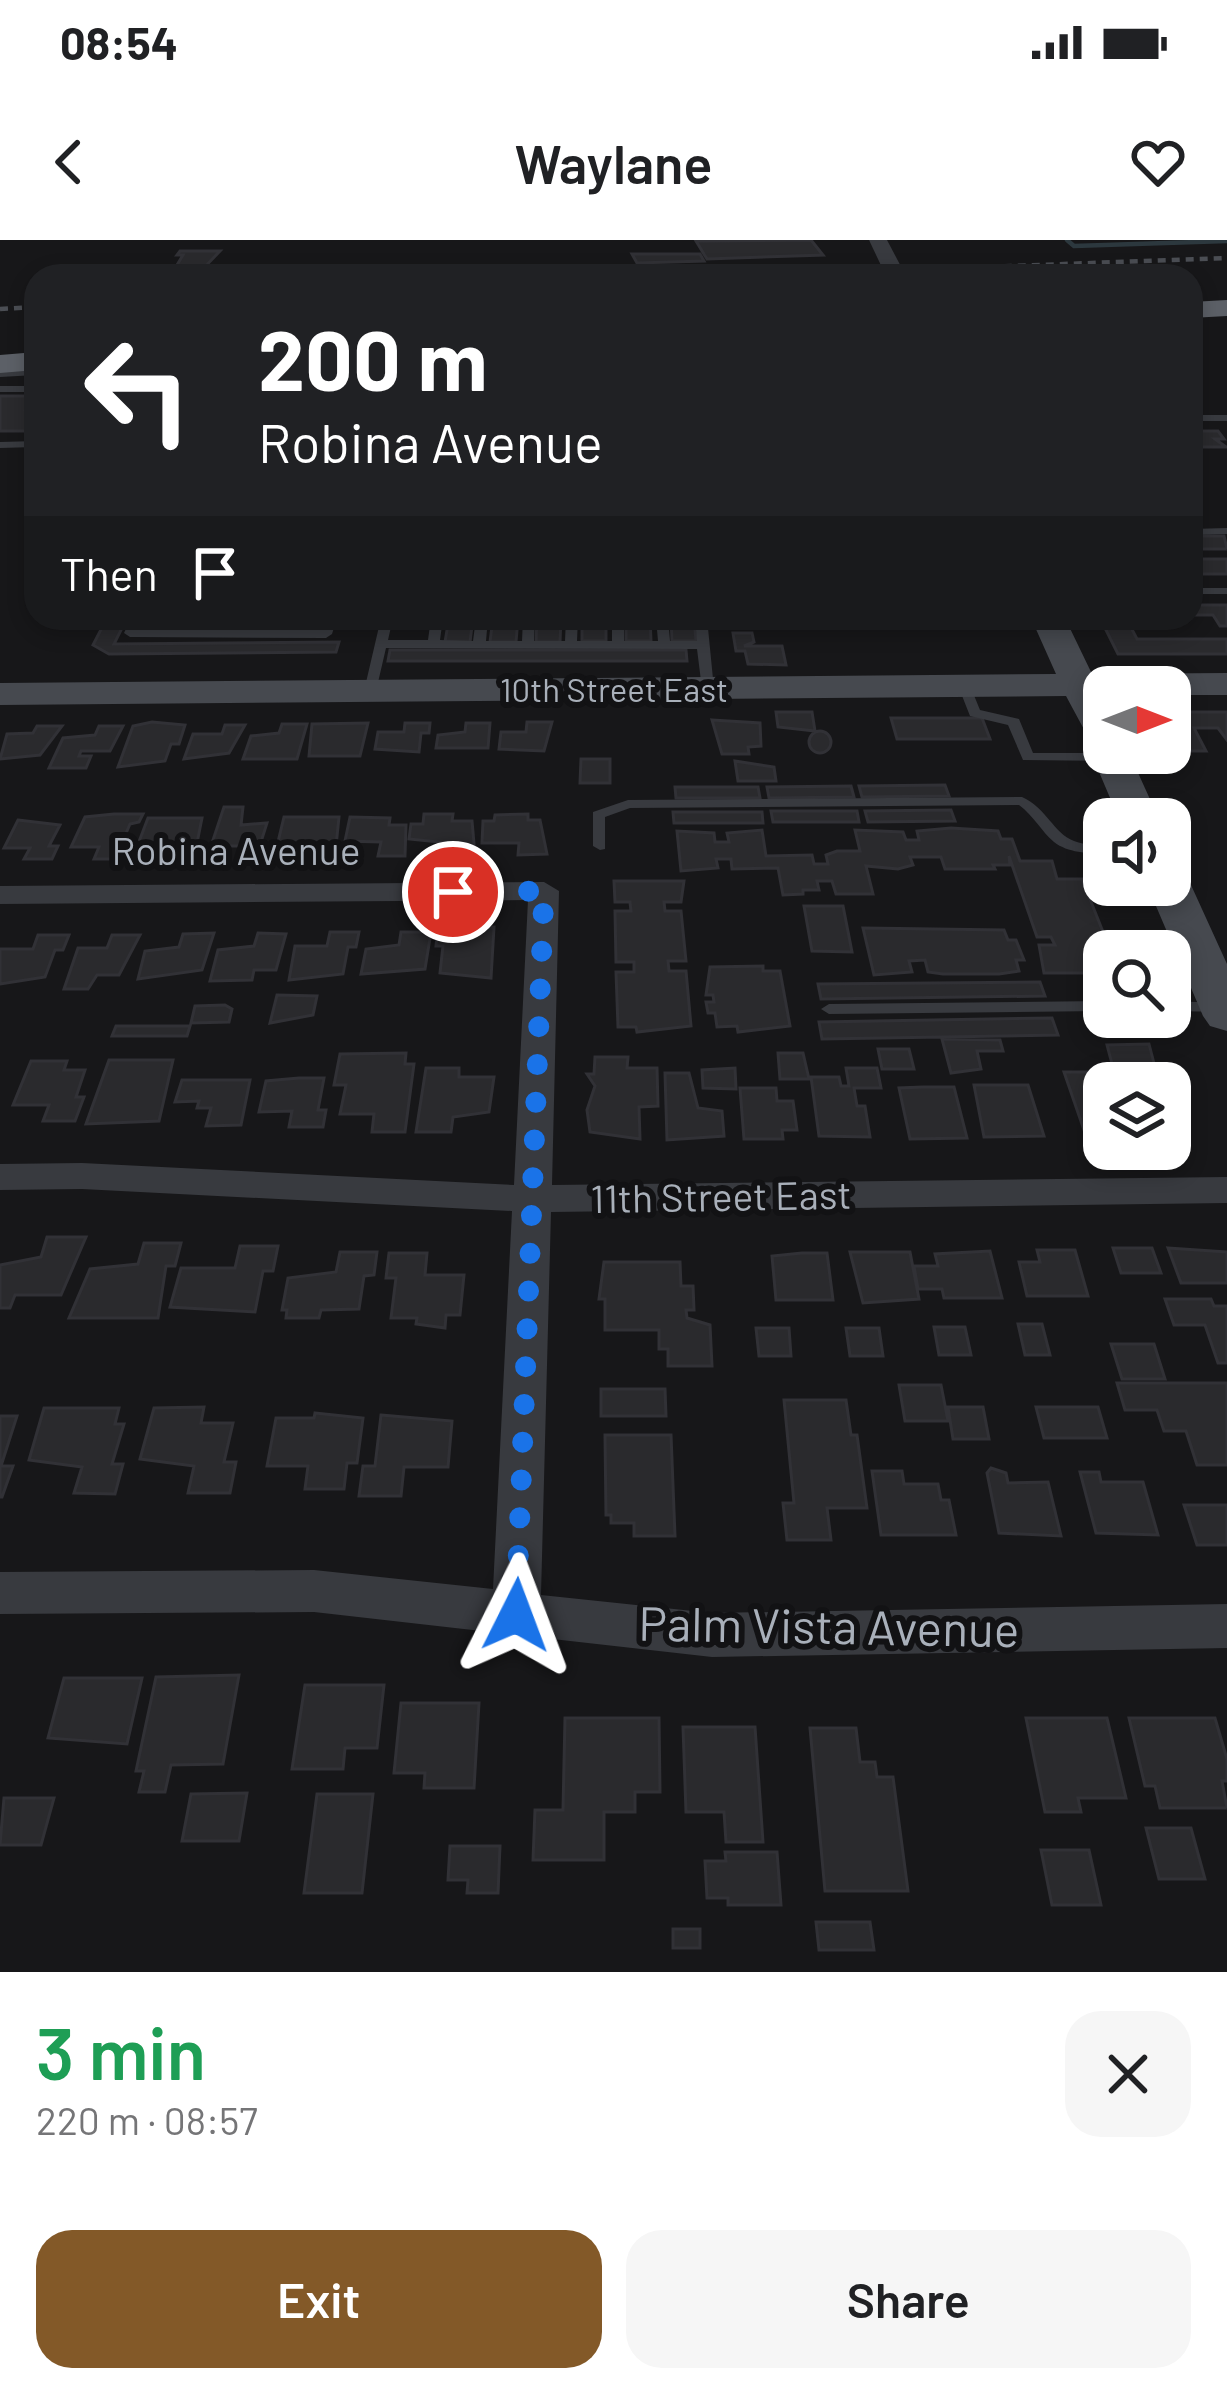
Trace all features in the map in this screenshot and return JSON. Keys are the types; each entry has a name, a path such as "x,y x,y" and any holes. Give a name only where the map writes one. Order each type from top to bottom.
{"main road":[{"path":"1053,630 1083,695"},
{"name":"10th Street East","path":"0,694 1227,684"},
{"path":"1177,906 1225,1012"}],"street":[{"name":"Robina Avenue","path":"0,895 544,891 534,1199"},
{"name":"11th Street East","path":"0,1177 82,1176 534,1199 1227,1190"},
{"path":"516,1615 534,1199"},
{"name":"Palm Vista Avenue","path":"0,1593 314,1591 712,1636 1227,1626"}],"lane":[{"path":"131,630 199,634 326,634 327,630"},
{"path":"199,634 200,630"},
{"path":"266,634 267,630"},
{"path":"370,692 384,630"},
{"path":"433,644 435,630"},
{"path":"479,644 481,630"},
{"path":"527,645 528,630"},
{"path":"571,645 572,630"},
{"path":"618,630 618,645"},
{"path":"663,630 664,645"},
{"path":"701,630 708,689"},
{"path":"381,644 703,645"},
{"path":"965,688 975,713 1014,722 1030,764 1083,755"},
{"path":"600,845 598,815 628,804 1022,801 1036,809 1051,837 1083,849"},
{"path":"829,1009 1083,1006"},
{"path":"1191,1008 1225,1012"}],"building":[{"path":"811,240 823,255 707,259 696,241"},
{"path":"180,251 220,251 208,264 178,264 183,255 177,255"},
{"path":"632,254 700,254 704,261 637,263"},
{"path":"0,396 24,396 24,431 0,431"},
{"path":"1203,431 1218,431 1224,439 1215,439 1226,447 1203,447"},
{"path":"1203,536 1224,536 1227,549 1203,549"},
{"path":"1203,559 1227,559 1227,574 1203,574"},
{"path":"1203,605 1227,605 1227,626 1220,626 1213,615 1203,615"},
{"path":"101,630 121,630 114,644 339,642 336,652 109,654 93,645"},
{"path":"447,630 472,630 470,642 445,642"},
{"path":"492,630 517,630 516,642 490,642"},
{"path":"536,630 560,630 560,642 536,642"},
{"path":"582,630 606,630 606,641 582,641"},
{"path":"626,630 651,630 651,641 626,641"},
{"path":"672,630 695,630 696,641 672,641"},
{"path":"1106,630 1132,630 1137,639 1227,639 1227,654 1118,654"},
{"path":"733,633 752,633 754,642 744,646 782,646 786,665 748,664 745,651 736,651"},
{"path":"390,650 686,650 687,661 388,661"},
{"path":"776,712 812,712 815,731 778,727"},
{"path":"1191,712 1227,712 1227,740 1218,728 1194,728 1206,751 1191,751"},
{"path":"891,718 982,718 990,739 897,739"},
{"path":"712,720 760,723 761,746 748,747 749,754 722,754"},
{"path":"152,722 185,725 179,744 171,744 165,761 118,767 133,726"},
{"path":"527,722 552,722 544,751 499,749 501,732 526,732"},
{"path":"368,723 360,756 309,756 312,724"},
{"path":"405,723 430,723 429,733 421,733 419,752 375,749 378,732 404,732"},
{"path":"466,723 490,723 488,748 436,748 438,735 465,732"},
{"path":"282,724 307,724 297,759 243,759 251,736 279,733"},
{"path":"225,725 245,725 229,753 184,759 193,734 222,734"},
{"path":"37,726 62,726 40,755 0,759 7,734 33,733"},
{"path":"99,726 123,726 110,751 81,751 79,756 91,756 86,768 49,768 63,738 95,735"},
{"path":"820,731 831,742 820,753 809,742"},
{"path":"581,759 610,759 610,783 580,783"},
{"path":"735,761 774,767 776,781 738,781"},
{"path":"945,785 949,796 862,797 859,786"},
{"path":"851,786 854,797 769,798 767,787"},
{"path":"675,787 758,787 760,798 676,798"},
{"path":"224,807 243,807 241,825 267,823 260,845 268,845 264,857 237,858 241,846 211,846"},
{"path":"951,810 955,821 868,822 865,811"},
{"path":"771,811 857,811 859,822 773,822"},
{"path":"673,812 762,812 763,823 674,823"},
{"path":"143,814 139,822 130,824 121,845 128,845 123,859 94,859 99,847 71,847 85,817"},
{"path":"424,814 453,814 452,821 472,821 475,855 448,855 449,843 409,839 411,824 423,824"},
{"path":"528,814 528,820 540,820 547,854 518,855 519,843 482,843 483,821 494,821 495,815"},
{"path":"284,817 339,817 335,856 308,856 310,845 278,842"},
{"path":"350,817 390,818 389,825 406,825 405,856 378,856 381,842 345,841"},
{"path":"148,818 202,818 194,858 165,858 169,847 137,847"},
{"path":"18,820 60,825 49,846 58,846 52,859 24,859 30,848 4,848"},
{"path":"762,830 766,856 812,855 814,864 828,864 826,855 860,851 855,830 903,832 906,840 919,840 917,831 998,831 1001,839 1012,839 1020,861 1052,861 1057,879 1082,879 1083,906 1093,906 1102,930 1083,930 1083,973 1044,973 1039,945 1055,945 1051,937 1037,937 1009,856 1010,865 993,865 995,869 945,869 941,857 910,857 913,865 898,869 866,866 873,894 836,894 832,881 817,881 819,890 783,895 778,868 732,869 731,859 716,859 718,868 681,871 677,831 714,833 715,842 729,842 727,833"},
{"path":"614,881 684,881 681,902 664,902 665,911 681,911 686,961 668,961 669,971 686,971 691,1026 637,1032 636,1027 618,1027 616,972 634,972 634,962 616,962 615,911 631,911 630,902 615,902"},
{"path":"804,906 843,906 852,952 812,951"},
{"path":"438,927 494,927 491,978 440,973 443,946 436,946"},
{"path":"863,928 1004,930 1008,940 1016,940 1024,960 1016,960 1019,971 999,974 928,972 925,960 909,961 912,972 874,975"},
{"path":"330,932 359,932 356,947 348,947 343,974 289,980 295,946 327,946"},
{"path":"401,932 431,932 425,969 361,974 366,949 399,945"},
{"path":"214,933 202,970 138,979 145,951 179,947 183,934"},
{"path":"258,933 286,934 276,970 254,970 252,980 210,981 218,950 254,946"},
{"path":"38,935 69,935 63,950 55,950 45,977 0,984 0,949 33,949"},
{"path":"112,935 140,935 119,975 97,975 88,989 64,989 78,948 107,948"},
{"path":"763,966 763,971 780,971 790,1026 738,1032 737,1026 717,1027 715,1013 708,1013 706,1002 714,1002 713,995 706,995 710,967"},
{"path":"1040,982 1045,996 821,999 818,984"},
{"path":"277,995 317,996 313,1015 270,1023"},
{"path":"195,1006 232,1009 229,1022 191,1023"},
{"path":"1052,1018 1058,1035 822,1039 819,1022"},
{"path":"116,1026 190,1026 187,1036 112,1036"},
{"path":"942,1039 1000,1040 1003,1051 977,1051 981,1069 951,1073"},
{"path":"1149,1044 1154,1062 1112,1062 1107,1045"},
{"path":"878,1049 909,1049 914,1069 882,1069"},
{"path":"406,1053 405,1064 414,1064 405,1132 372,1132 374,1114 340,1114 346,1085 334,1085 340,1054"},
{"path":"778,1053 803,1053 809,1079 780,1079"},
{"path":"595,1057 628,1057 627,1068 657,1068 658,1106 639,1107 640,1139 590,1132 587,1110 595,1086 587,1074 594,1074"},
{"path":"109,1060 173,1060 159,1121 86,1124"},
{"path":"31,1061 67,1061 64,1070 85,1070 76,1097 84,1097 75,1121 43,1121 49,1105 13,1105"},
{"path":"426,1068 459,1068 459,1077 494,1077 489,1112 453,1117 451,1132 416,1132"},
{"path":"735,1068 736,1089 703,1088 702,1070"},
{"path":"846,1068 877,1068 881,1088 854,1088 857,1106 865,1106 870,1137 819,1136 811,1077 839,1077 841,1086 849,1086"},
{"path":"1064,1072 1083,1072 1083,1127"},
{"path":"665,1073 689,1073 698,1108 722,1111 724,1136 667,1140"},
{"path":"324,1078 318,1110 326,1110 323,1127 289,1127 292,1111 259,1112 266,1081"},
{"path":"182,1080 250,1080 241,1125 206,1126 211,1108 197,1108 199,1101 175,1102"},
{"path":"974,1085 1028,1085 1044,1136 984,1137"},
{"path":"954,1087 967,1138 910,1139 899,1088"},
{"path":"740,1088 776,1088 777,1101 793,1101 797,1130 782,1130 783,1139 744,1139"},
{"path":"47,1237 86,1237 61,1295 15,1295 10,1308 0,1308 0,1265 41,1257"},
{"path":"144,1243 181,1243 175,1266 166,1266 158,1318 69,1318 90,1269 138,1264"},
{"path":"240,1246 278,1246 273,1271 263,1271 255,1312 170,1307 181,1268 235,1268"},
{"path":"1113,1248 1152,1248 1161,1273 1121,1273"},
{"path":"1168,1248 1227,1252 1227,1283 1181,1283"},
{"path":"1037,1250 1075,1250 1088,1296 1027,1296 1019,1262 1040,1262"},
{"path":"990,1251 1002,1298 944,1298 942,1289 918,1289 914,1266 938,1266 935,1254"},
{"path":"340,1252 377,1252 374,1275 364,1276 359,1309 321,1310 319,1318 286,1318 287,1310 282,1310 288,1278 336,1272"},
{"path":"850,1252 910,1252 919,1299 863,1303"},
{"path":"389,1253 427,1253 425,1275 464,1275 460,1315 446,1315 445,1328 416,1324 417,1318 391,1318 396,1278 386,1278"},
{"path":"827,1253 833,1300 776,1300 772,1256"},
{"path":"604,1262 680,1262 681,1286 693,1286 694,1310 686,1310 687,1318 710,1325 712,1366 668,1366 668,1349 659,1349 659,1330 605,1330 605,1299 599,1299"},
{"path":"1165,1299 1211,1299 1214,1306 1227,1306 1227,1363 1218,1363 1205,1325 1174,1325"},
{"path":"1018,1324 1042,1324 1050,1355 1025,1355"},
{"path":"934,1327 965,1327 971,1355 939,1355"},
{"path":"756,1328 789,1328 791,1356 759,1356"},
{"path":"846,1328 879,1328 883,1356 850,1356"},
{"path":"1111,1344 1154,1344 1165,1379 1122,1379"},
{"path":"1117,1383 1227,1383 1227,1465 1197,1465 1186,1431 1164,1431 1157,1410 1125,1410"},
{"path":"899,1385 941,1385 948,1421 905,1421"},
{"path":"601,1389 665,1389 666,1416 601,1416"},
{"path":"784,1400 846,1400 851,1435 857,1435 867,1508 827,1508 831,1540 787,1540 783,1503 794,1503"},
{"path":"204,1407 201,1423 233,1423 224,1462 236,1462 230,1493 188,1493 194,1466 140,1459 154,1408"},
{"path":"948,1407 983,1407 989,1439 953,1439"},
{"path":"1036,1407 1098,1407 1107,1438 1044,1438"},
{"path":"44,1408 119,1408 115,1424 124,1424 112,1464 123,1464 115,1494 74,1493 82,1467 29,1460"},
{"path":"315,1413 363,1418 357,1463 347,1463 344,1489 305,1489 308,1466 267,1466 276,1418 314,1418"},
{"path":"381,1415 452,1421 448,1467 404,1467 401,1496 359,1496 363,1466 375,1466"},
{"path":"0,1416 17,1416 1,1466 13,1466 2,1497 0,1497"},
{"path":"605,1435 671,1435 675,1536 634,1536 634,1523 611,1523 611,1515 606,1515"},
{"path":"991,1468 1006,1473 1008,1483 1048,1482 1061,1536 999,1533 987,1473"},
{"path":"872,1471 902,1471 904,1484 938,1484 941,1500 949,1500 956,1535 881,1535"},
{"path":"1080,1472 1099,1472 1101,1482 1143,1482 1158,1535 1096,1533"},
{"path":"1184,1505 1227,1505 1227,1545 1197,1545"},
{"path":"239,1675 223,1764 171,1765 165,1792 139,1792 144,1771 136,1771 156,1677"},
{"path":"64,1678 142,1678 127,1744 48,1738"},
{"path":"305,1685 384,1685 377,1748 345,1748 343,1769 292,1769"},
{"path":"401,1703 479,1703 474,1788 424,1788 425,1773 394,1773"},
{"path":"565,1718 659,1718 660,1792 635,1792 635,1812 604,1812 604,1860 533,1860 535,1810 563,1810"},
{"path":"1026,1718 1107,1718 1126,1798 1078,1798 1081,1812 1045,1812"},
{"path":"1129,1718 1215,1718 1227,1759 1227,1781 1222,1781 1227,1808 1160,1808 1155,1786 1145,1786"},
{"path":"683,1727 755,1727 763,1842 726,1842 724,1812 686,1812"},
{"path":"810,1728 856,1728 860,1762 875,1762 877,1777 893,1777 908,1891 825,1891"},
{"path":"247,1793 239,1841 182,1841 191,1794"},
{"path":"317,1794 373,1794 362,1893 304,1893"},
{"path":"4,1798 54,1798 41,1845 0,1845"},
{"path":"1146,1828 1191,1828 1205,1879 1159,1879"},
{"path":"450,1846 500,1846 498,1893 467,1893 468,1880 448,1880"},
{"path":"1041,1850 1089,1850 1101,1905 1052,1905"},
{"path":"725,1852 777,1852 781,1905 728,1905 728,1898 707,1898 705,1861 726,1861"},
{"path":"816,1922 870,1922 874,1950 819,1950"},
{"path":"673,1929 700,1929 700,1948 673,1948"}],"waterway":[{"path":"1067,240 1074,246 1227,241"}],"railway":[{"path":"1064,264 1227,258"},
{"path":"0,309 24,308"}],"route":[{"path":"453,892 544,891 516,1615"}]}
